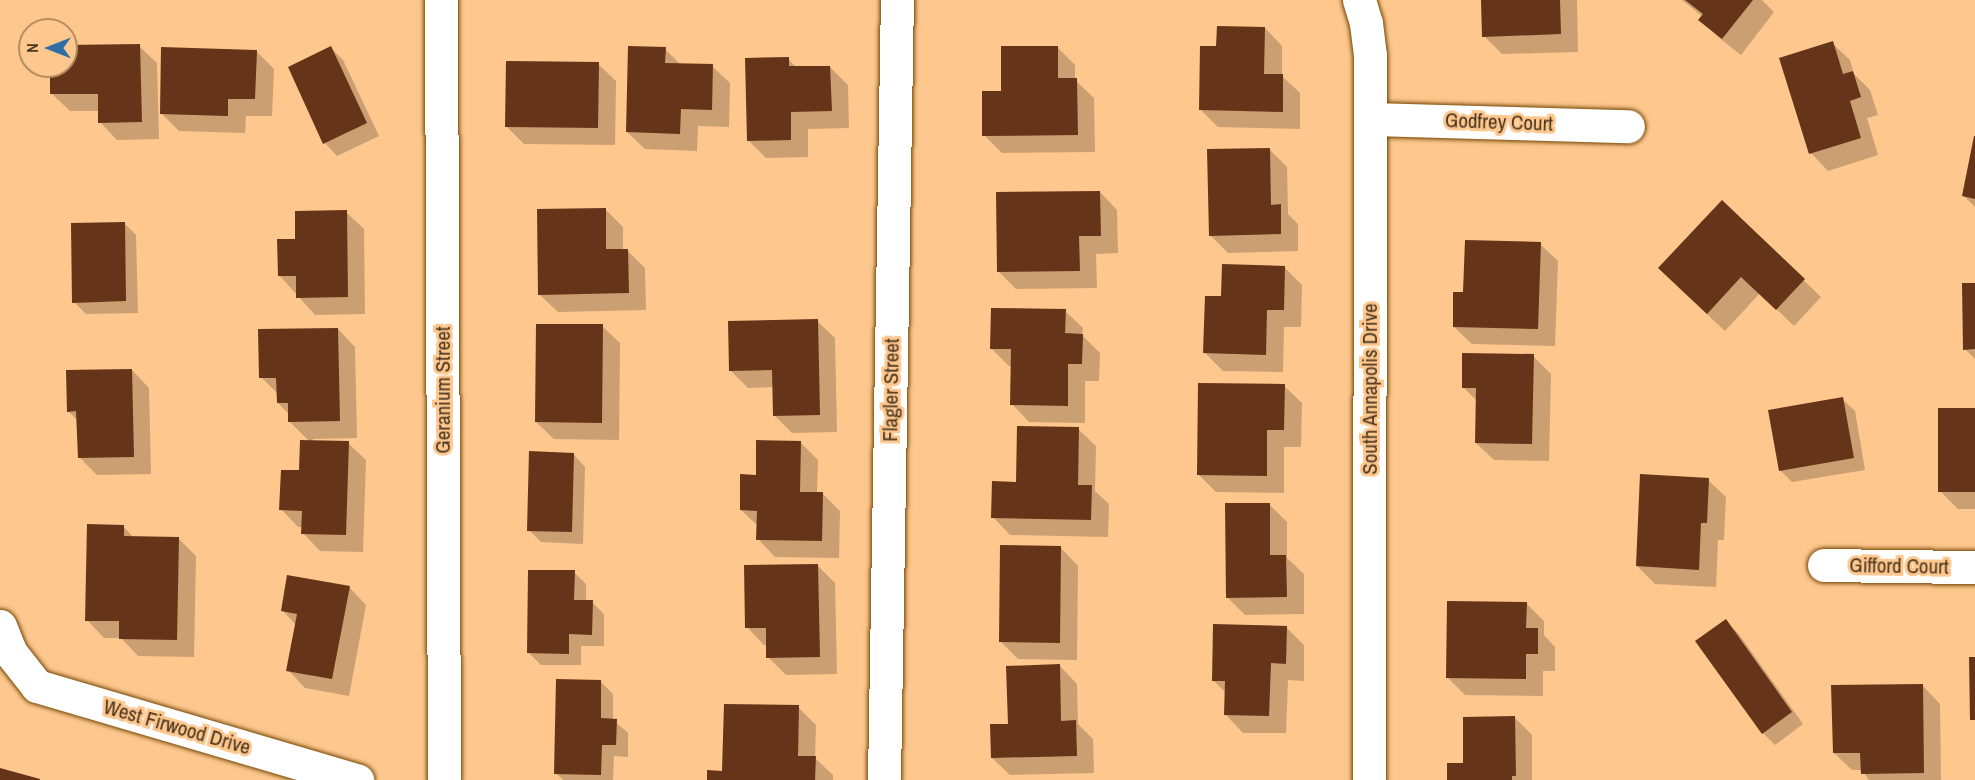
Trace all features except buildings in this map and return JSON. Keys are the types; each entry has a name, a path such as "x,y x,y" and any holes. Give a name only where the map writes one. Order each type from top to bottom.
{"street":[{"name":"Geranium Street","path":"441,0 444,780"},
{"name":"Flagler Street","path":"884,780 897,0"},
{"name":"South Annapolis Drive","path":"1359,0 1366,24 1370,56 1371,118 1369,780"},
{"name":"Godfrey Court","path":"1371,118 1628,126"},
{"name":"Gifford Court","path":"1824,565 1975,567"},
{"name":"West Firwood Drive","path":"5,639 37,686 357,780"}]}
